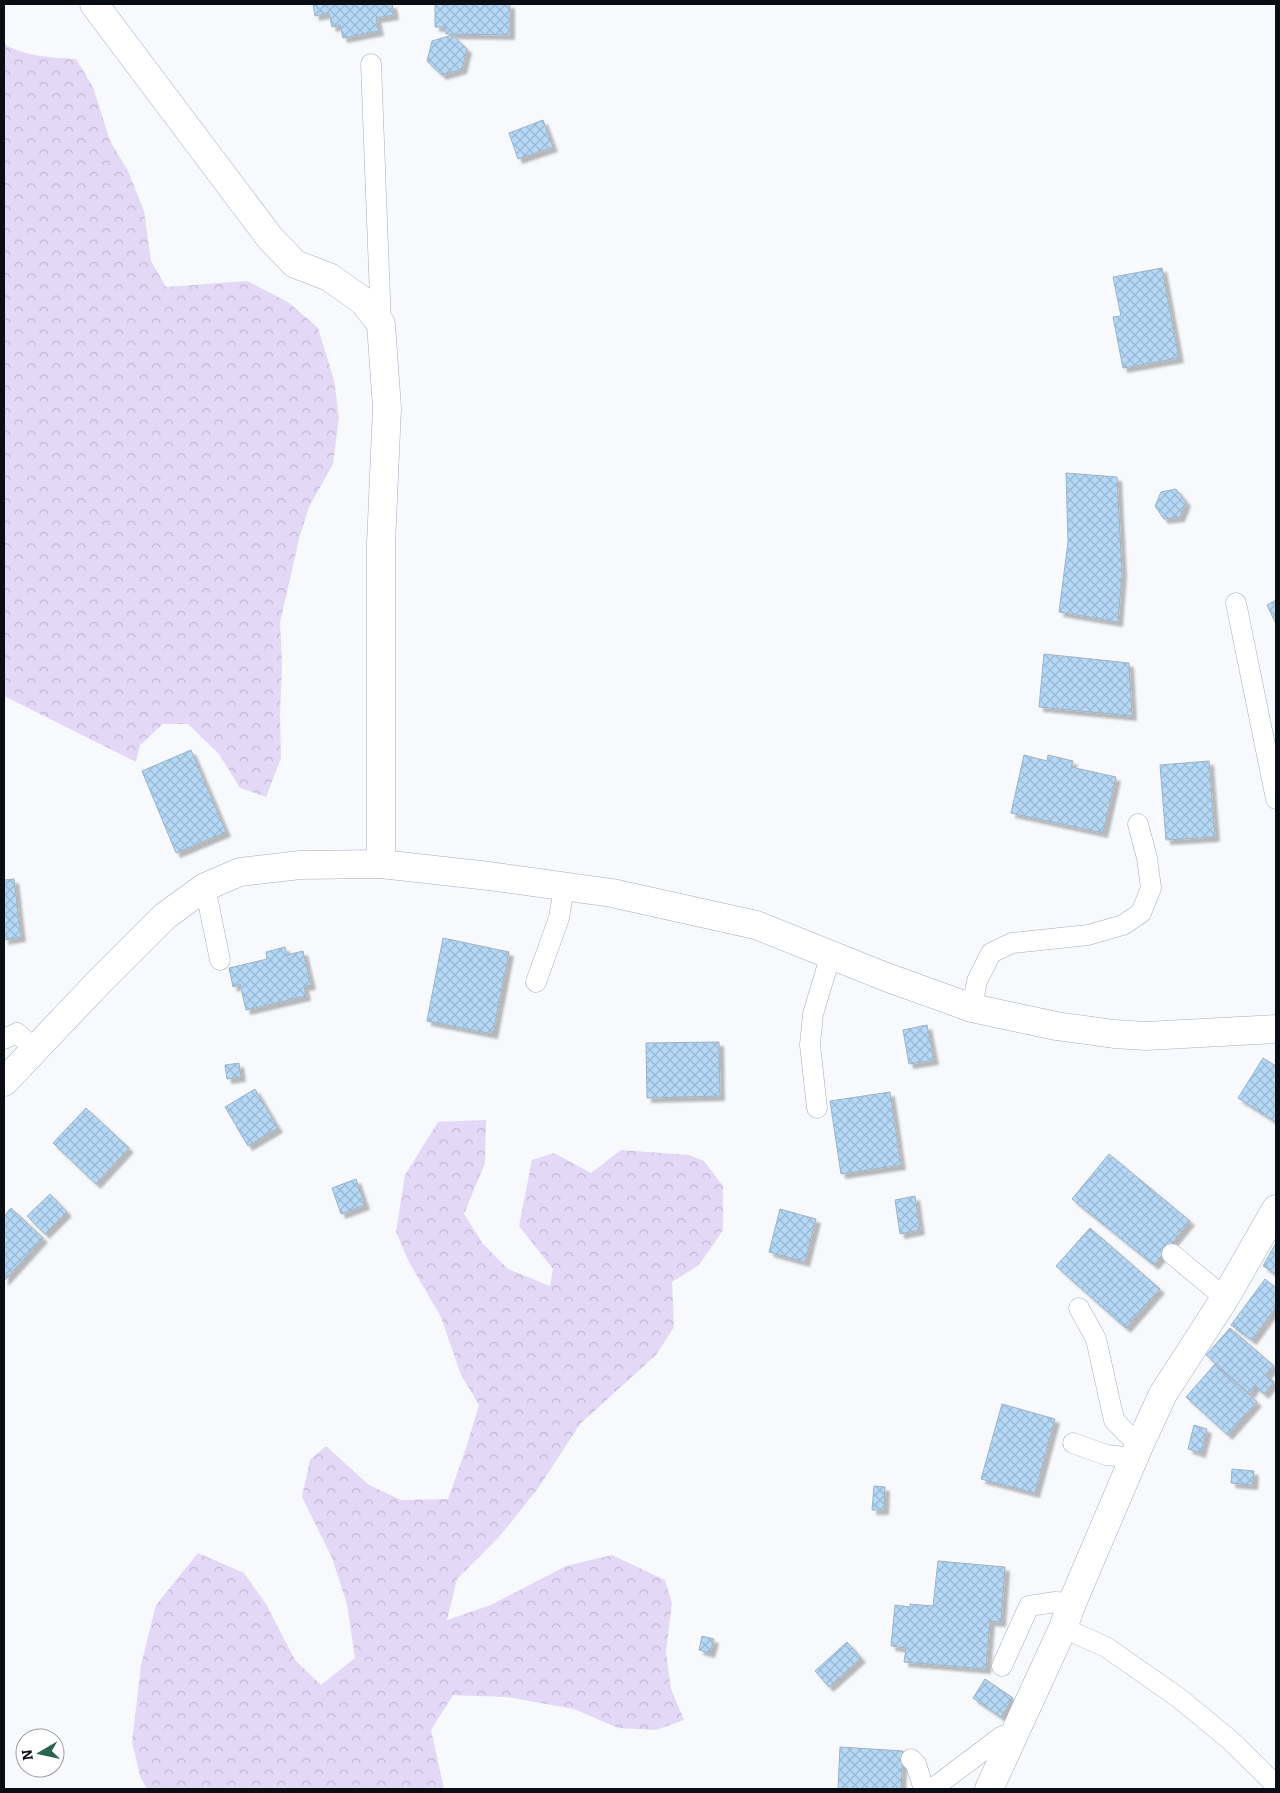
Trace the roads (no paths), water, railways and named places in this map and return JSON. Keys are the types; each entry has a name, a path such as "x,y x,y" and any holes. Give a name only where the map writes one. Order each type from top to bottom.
{"street":[{"path":"94,4 270,238 295,264 329,277 363,301 381,324 387,408 381,544 381,864"},
{"path":"4,1082 165,916 205,887 240,872 300,865 381,864 490,876 612,894 756,926 886,977 972,1008 1056,1026 1114,1034 1146,1036 1276,1029"},
{"path":"989,1789 1015,1731 1032,1699 1136,1452 1163,1394 1225,1298 1276,1209"}],"lane":[{"path":"371,64 381,324"},
{"path":"1236,603 1276,799"},
{"path":"972,1008 977,982 991,954 1012,943 1088,935 1123,925 1141,912 1151,888 1147,858 1138,824"},
{"path":"205,887 220,960"},
{"path":"536,982 559,918 564,887"},
{"path":"817,1108 810,1045 812,1022 822,980 831,954"},
{"path":"4,1039 6,1036 17,1033 35,1049"},
{"path":"1172,1254 1225,1298"},
{"path":"1073,1443 1106,1455 1136,1452 1114,1420 1096,1339 1079,1308"},
{"path":"1002,1666 1029,1606 1055,1602 1067,1616 1106,1647 1179,1698 1230,1740 1276,1785"},
{"path":"911,1759 916,1764 922,1784 928,1789 936,1786 1001,1737 1015,1731"}]}
